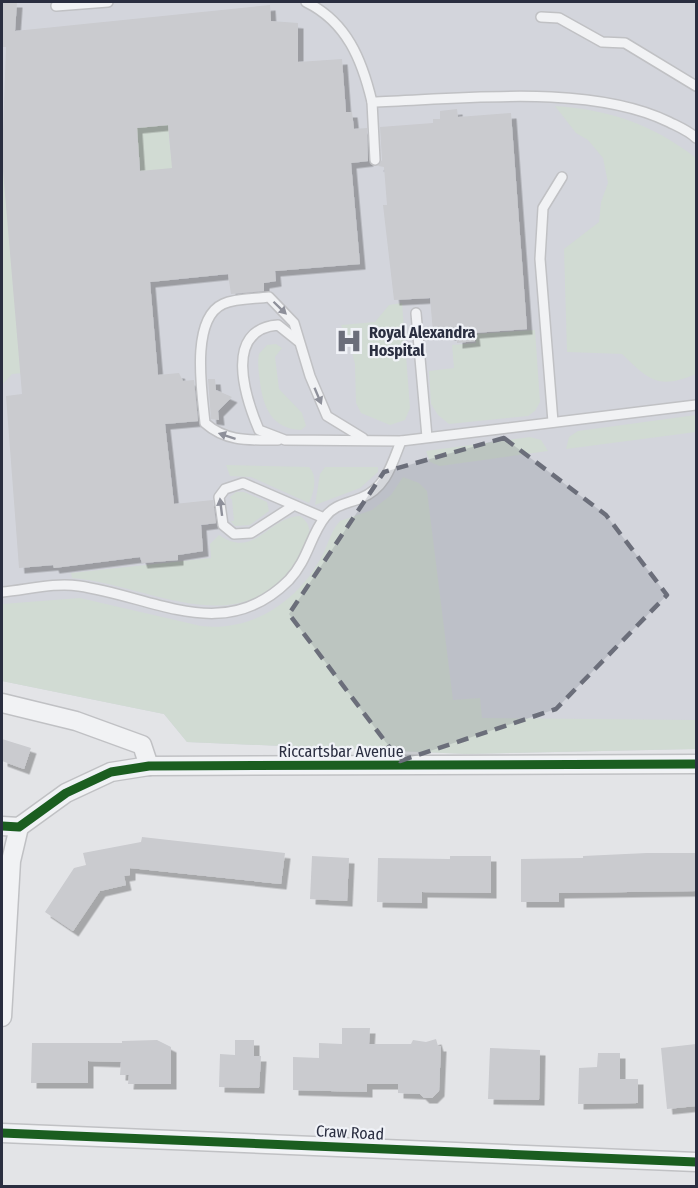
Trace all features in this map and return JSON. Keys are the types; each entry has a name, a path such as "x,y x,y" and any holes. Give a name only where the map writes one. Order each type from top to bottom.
{"street":[{"path":"2,703 76,721 142,745 149,766"},
{"name":"Riccartsbar Avenue","path":"2,1017 11,861 10,826 66,793 111,772 149,766 696,764"},
{"name":"Craw Road","path":"2,1133 696,1162"}],"lane":[{"path":"56,6 108,2"},
{"path":"306,2 332,19 345,34 357,54 372,102 375,160"},
{"path":"541,16 559,18 602,42 625,43 696,86"},
{"path":"372,102 560,97 624,105 658,117 696,138"},
{"path":"553,422 540,259 543,208 562,177"},
{"path":"363,438 327,416 298,341 294,322 269,297 225,303 214,309 208,319 199,361 205,423 233,440 363,438 401,441 696,405"},
{"path":"416,313 428,437"},
{"path":"285,440 259,430 248,403 242,352 251,336 264,326 278,325 298,341"},
{"path":"2,592 77,585 193,613 220,615 246,610 270,597 290,578 307,557 324,518 336,506 361,498 385,481 401,441"},
{"path":"293,506 250,533 234,534 223,525 219,497 225,489 243,483 279,496 293,506 324,518"}],"highlighted area":[{"path":"504,438 606,515 667,595 556,709 400,761 289,614 384,472"}],"shaded area":[{"name":"Royal Alexandra Hospital","path":"2,2 696,2 696,749 467,754 187,742 164,714 2,681"},
{"path":"555,106 594,111 630,121 663,136 696,158 696,374 663,382 647,376 622,354 567,352 564,249 599,222 601,202 608,183 603,158 588,140 576,133"},
{"path":"188,123 169,137 171,155 189,167 142,187 138,148 63,134"},
{"path":"12,144 57,370 12,374 2,385 2,145"},
{"path":"402,303 410,408 405,420 390,425 361,413 356,403 355,364 350,344 341,325 375,322 389,305"},
{"path":"535,330 540,402 535,411 528,416 449,424 438,415 431,404 429,371 454,368 452,345 476,343 475,334"},
{"path":"276,344 282,348 275,357 279,389 302,413 306,426 301,430 291,429 276,421 267,408 261,391 259,354 267,345"},
{"path":"696,415 696,432 566,449 569,437 578,431"},
{"path":"530,437 541,440 548,451 440,466 430,462 426,451"},
{"path":"226,465 309,467 314,475 314,489 309,503 251,477 230,476"},
{"path":"325,467 378,467 378,472 360,488 315,505 320,474"},
{"path":"403,477 419,483 427,491 453,700 480,698 482,718 696,720 696,749 467,754 187,742 164,714 2,681 2,604 80,598 201,626 219,627 253,620 283,603 308,578 340,521 372,510 391,495"},
{"path":"236,492 244,492 267,502 269,511 250,525 235,526 231,521 234,521 232,499 229,498"},
{"path":"300,516 308,524 309,529 302,552 279,582 254,598 226,605 197,604 72,578 71,573 211,558 210,544 219,535 242,543 252,540 289,518"}],"building":[{"path":"2,2 17,2 15,31 270,5 271,21 298,23 298,62 342,59 346,112 352,112 354,129 367,128 368,161 351,163 360,264 275,271 276,281 264,283 264,291 231,294 228,274 150,282 158,375 179,373 183,381 194,380 198,421 165,424 174,504 213,500 216,523 201,525 203,551 178,555 178,560 142,563 140,557 54,568 53,565 19,568 6,396 22,394 2,159 6,47 2,47","holes":["168,125 172,168 140,171 137,128"]},
{"path":"457,109 458,117 511,113 527,329 474,333 475,341 457,343 457,334 449,335 449,331 433,332 430,298 394,300 383,205 387,205 384,167 378,166 382,160 380,127 433,123 433,119 440,119 440,111"},
{"path":"208,379 215,379 216,390 232,397 218,411 219,420 211,419"},
{"path":"2,739 31,748 24,769 2,761"},
{"path":"142,837 285,853 281,884 130,868 130,875 124,876 126,885 100,891 73,931 45,912 74,868 86,865 83,853 141,842"},
{"path":"696,853 696,891 559,893 559,902 521,902 521,859 583,858 583,856"},
{"path":"312,856 349,858 347,901 310,899"},
{"path":"450,856 491,856 491,893 422,892 422,903 377,902 378,858 450,859"},
{"path":"342,1028 370,1028 369,1044 411,1044 413,1040 426,1042 436,1039 438,1046 441,1046 439,1091 432,1098 424,1098 420,1094 398,1093 398,1084 367,1084 367,1092 293,1090 293,1057 319,1058 319,1043 342,1044"},
{"path":"157,1040 171,1047 171,1084 128,1084 129,1075 120,1075 121,1062 88,1061 88,1083 31,1083 32,1043 122,1043 122,1041"},
{"path":"235,1040 254,1040 254,1056 261,1056 259,1088 219,1087 220,1054 235,1055"},
{"path":"696,1044 696,1106 667,1109 661,1048"},
{"path":"490,1048 540,1050 539,1100 488,1099"},
{"path":"598,1053 620,1053 620,1079 638,1079 638,1103 578,1104 579,1068 597,1067"}],"cycle path":[{"path":"2,826 19,827 66,793 111,772 149,766 696,764"},
{"path":"2,1133 696,1162"}],"place":[{"name":"Royal Alexandra Hospital","path":"349,341"}]}
